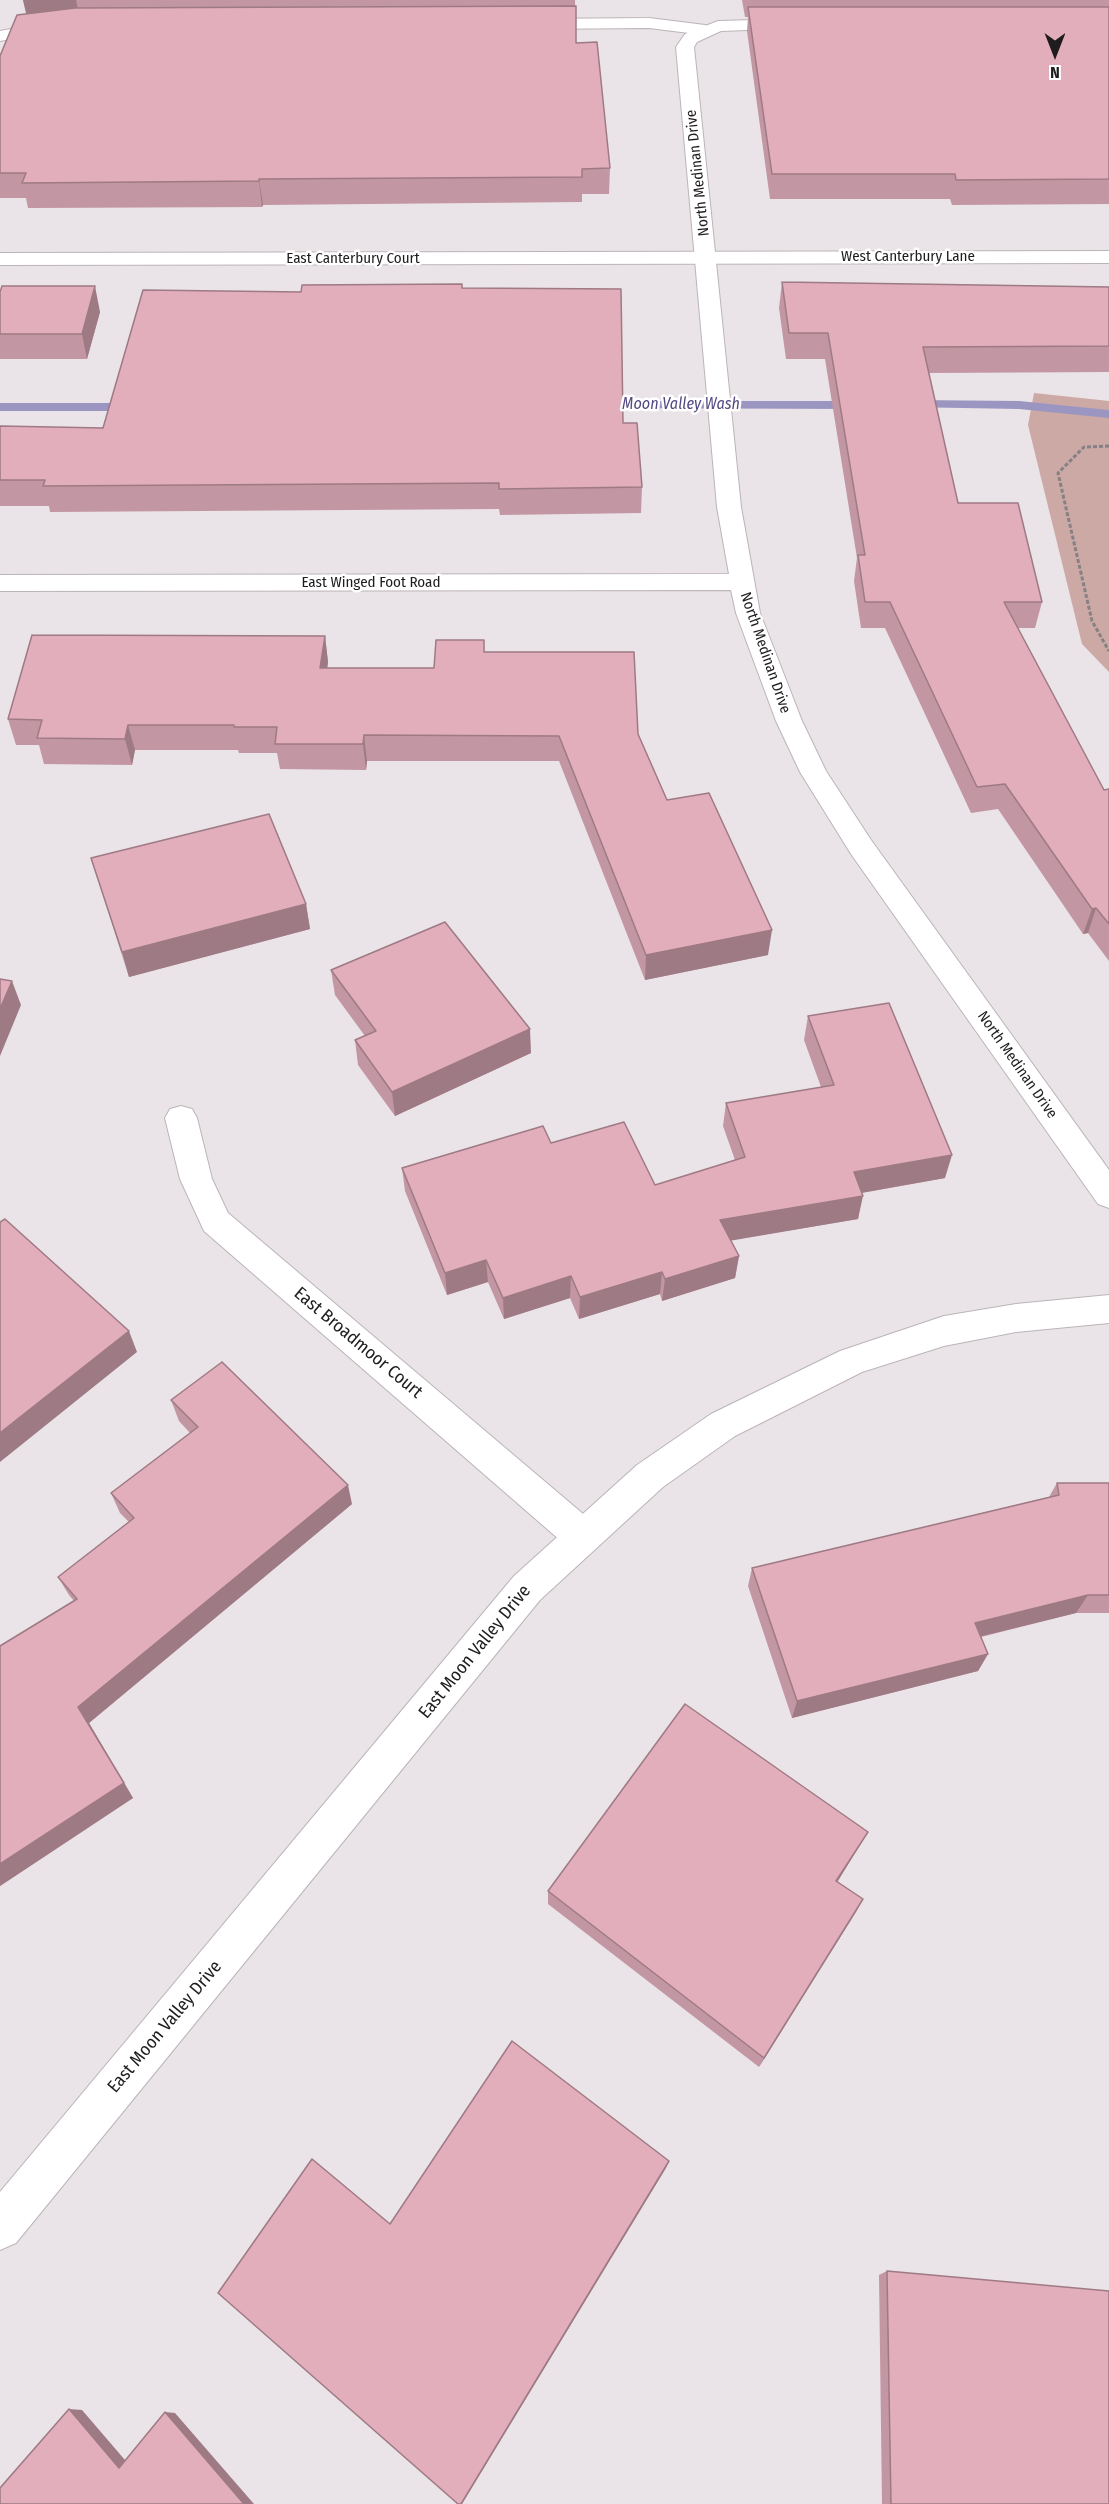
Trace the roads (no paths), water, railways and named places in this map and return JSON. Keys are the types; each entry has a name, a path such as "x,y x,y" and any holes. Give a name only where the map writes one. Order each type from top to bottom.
{"street":[{"path":"682,10 705,30"},
{"path":"519,24 649,24 705,30 736,24 807,24"},
{"path":"0,36 72,25"},
{"name":"North Medinan Drive","path":"705,30 691,38 685,47 685,61 707,258 729,507 748,613 767,669 813,772 861,847 1109,1195"},
{"name":"West Canterbury Lane","path":"707,258 1109,257"},
{"name":"East Canterbury Court","path":"0,259 707,258"},
{"name":"East Winged Foot Road","path":"0,583 741,582"},
{"name":"East Broadmoor Court","path":"181,1118 196,1179 216,1222 582,1536"},
{"name":"East Moon Valley Drive","path":"0,2227 527,1587 650,1476 723,1425 852,1361 944,1331 1016,1318 1109,1309"}],"waterway":[{"name":"Moon Valley Wash","path":"911,404 1019,405 1109,414"},
{"name":"Moon Valley Wash","path":"599,405 856,405"},
{"name":"Moon Valley Wash","path":"0,407 133,407"}]}
